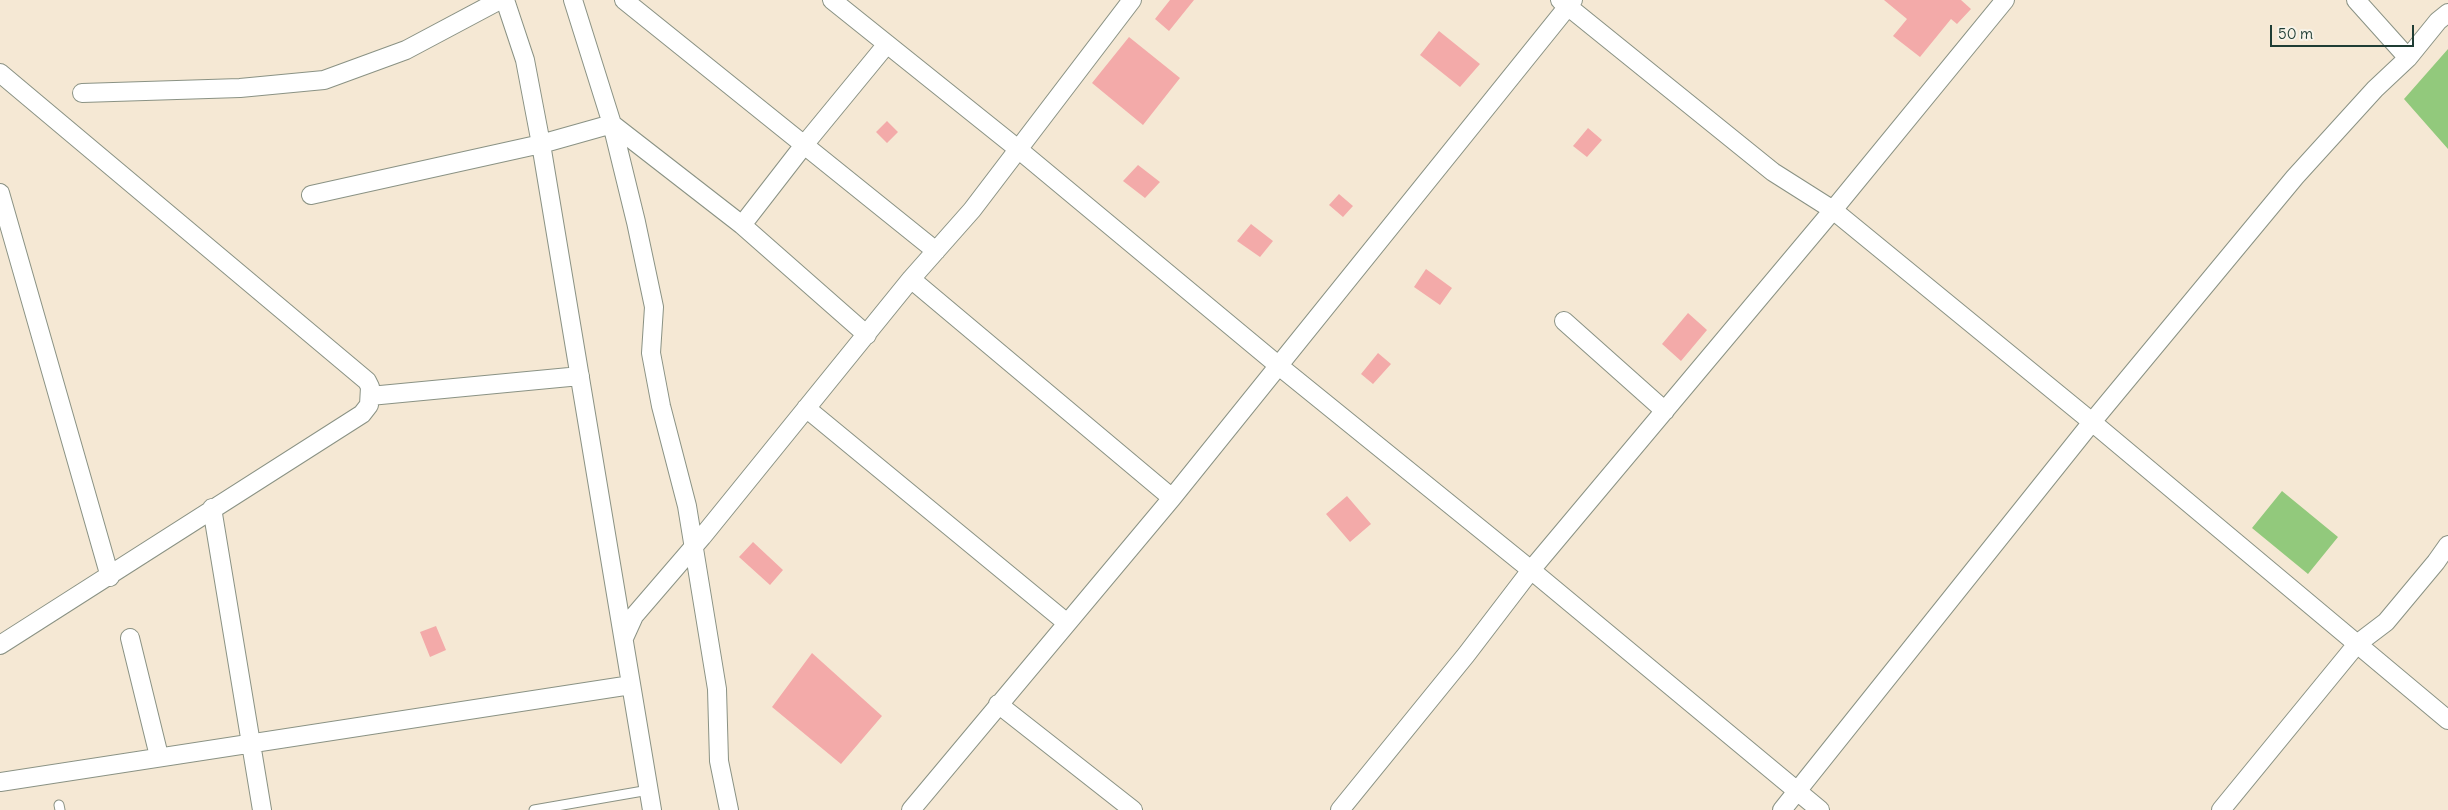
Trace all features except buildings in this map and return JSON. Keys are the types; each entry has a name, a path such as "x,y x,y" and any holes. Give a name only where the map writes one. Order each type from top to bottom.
{"street":[{"path":"82,93 240,88 324,80 406,50 500,0"},
{"path":"505,0 525,60 541,144 652,810"},
{"path":"573,0 612,124 654,307 651,353 661,406 687,506 692,548 716,689 719,761 729,810"},
{"path":"624,0 936,251"},
{"path":"832,0 1018,149 1820,810"},
{"path":"624,638 634,616 692,548 911,279 972,210 1132,0"},
{"path":"1340,810 1466,655 1531,570 1833,210 2005,0"},
{"path":"2356,0 2408,58"},
{"path":"911,810 1172,498 1567,2 1773,172 1833,210 2092,422 2448,720"},
{"path":"1782,810 2092,422 2295,177 2375,89 2408,58 2448,13"},
{"path":"742,225 804,145 888,44"},
{"path":"0,73 368,381 370,396 369,406 362,414 212,508 110,577 0,645"},
{"path":"311,195 541,144 612,124"},
{"path":"612,124 742,225 867,335"},
{"path":"0,194 110,577"},
{"path":"911,279 1172,498"},
{"path":"1564,321 1665,411"},
{"path":"370,396 580,376"},
{"path":"806,408 1067,623"},
{"path":"212,508 262,810"},
{"path":"2221,810 2356,644 2386,622 2436,562 2448,544"},
{"path":"130,638 152,734 159,756"},
{"path":"0,782 159,756 252,744 631,685"},
{"path":"998,704 1132,810"}],"lane":[{"path":"534,810 649,790"}],"green space":[{"path":"2448,49 2448,149 2404,99"},
{"path":"2282,491 2338,537 2308,574 2252,528"}]}
